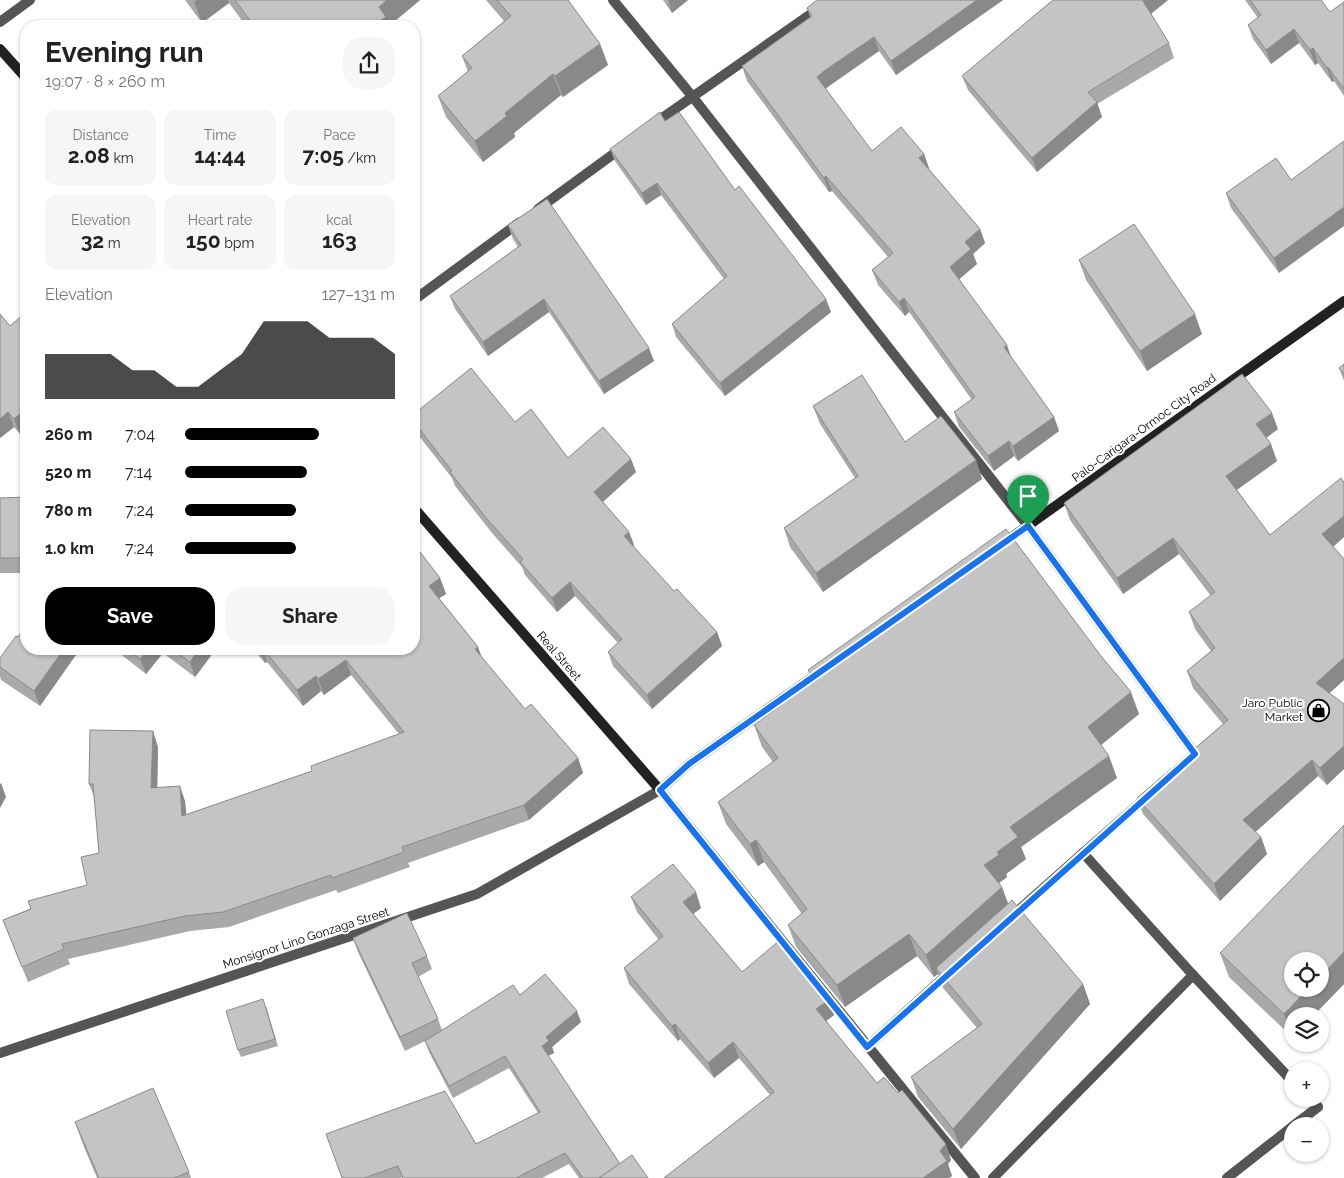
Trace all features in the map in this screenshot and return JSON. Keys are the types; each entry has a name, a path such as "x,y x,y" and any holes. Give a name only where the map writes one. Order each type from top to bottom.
{"main road":[{"path":"0,49 20,71"},
{"name":"Palo-Carigara-Ormoc City Road","path":"996,549 1344,300"},
{"name":"Real Street","path":"420,515 660,790"},
{"path":"660,790 689,764 826,668"}],"street":[{"path":"0,22 30,0"},
{"path":"613,0 692,96 1028,526 1195,754 1180,768"},
{"path":"644,131 831,0"},
{"path":"420,296 628,143"},
{"path":"1001,926 1158,787"},
{"path":"660,790 975,1178"},
{"name":"Monsignor Lino Gonzaga Street","path":"0,1053 477,894 660,790"},
{"path":"1083,853 1284,1072"},
{"path":"867,1047 956,967"},
{"path":"993,1178 1193,975"},
{"path":"1306,1117 1317,1107"},
{"path":"1227,1178 1284,1134"}],"building":[{"path":"235,0 387,0 379,7 386,17 382,20 250,20"},
{"path":"497,0 568,0 600,44 555,76 553,74 505,113 507,116 475,141 438,96 472,68 462,56 511,16"},
{"path":"817,0 977,0 891,61 874,37 817,77 872,151 901,127 924,154 919,158 980,229 965,242 971,249 950,267 1007,345 1004,347 1054,417 1013,446 1009,441 988,456 954,412 975,397 904,298 899,302 872,270 893,253 826,176 824,178 742,66 812,16 807,8"},
{"path":"1053,0 1145,0 1143,1 1169,43 1088,92 1097,102 1032,158 962,76"},
{"path":"1250,0 1321,0 1330,12 1344,2 1344,89 1313,48 1310,50 1294,29 1266,50 1248,25 1261,15"},
{"path":"660,112 665,121 679,112 735,190 739,186 826,299 720,383 672,324 727,276 657,183 642,193 610,149"},
{"path":"1344,141 1344,207 1274,258 1226,193 1276,158 1291,180"},
{"path":"547,199 649,348 599,381 544,299 483,342 450,296 521,245 508,225"},
{"path":"1134,224 1195,314 1140,351 1079,260"},
{"path":"0,314 10,326 20,317 20,414 14,419 8,412 0,419"},
{"path":"1344,364 1344,375 1339,368"},
{"path":"471,368 515,422 531,409 568,458 603,427 631,459 594,492 629,532 624,536 674,591 677,589 717,632 647,695 608,652 622,639 570,582 552,598 520,562 523,559 487,519 420,430 420,409"},
{"path":"1242,374 1272,413 1256,424 1271,444 1226,476 1270,535 1341,478 1344,482 1344,516 1322,534 1344,559 1344,658 1316,683 1344,704 1344,746 1320,768 1312,760 1243,820 1261,837 1214,884 1137,798 1228,720 1187,671 1215,648 1189,612 1215,592 1173,538 1117,578 1064,503"},
{"path":"862,375 905,442 941,416 976,460 816,573 784,528 858,476 813,406"},
{"path":"20,497 20,558 0,558 0,498"},
{"path":"1006,529 1101,656 1131,692 1088,727 1109,756 1010,827 1018,837 997,852 999,855 984,865 1002,887 926,955 909,934 837,985 788,925 807,909 756,840 750,844 718,802 778,758 754,725 815,680 808,670"},
{"path":"420,552 440,578 429,586 478,647 475,649 525,709 531,704 578,758 524,805 402,847 404,852 332,878 331,875 223,912 185,916 62,944 64,949 22,967 3,920 31,909 28,901 87,885 81,857 99,853 93,784 89,784 90,730 153,731 151,788 180,786 182,816 312,771 311,766 404,732 346,660 318,679 316,676 297,690 268,655 420,655"},
{"path":"20,634 20,655 60,655 34,691 0,667 0,658 16,636 18,637"},
{"path":"135,655 144,655 140,659"},
{"path":"180,655 195,655 190,662"},
{"path":"1344,825 1344,952 1329,968 1329,952 1284,952 1284,997 1300,997 1291,1007 1284,1007 1284,1014 1220,953"},
{"path":"673,864 696,892 683,902 742,972 780,940 829,1000 816,1009 877,1083 884,1077 898,1093 902,1090 946,1144 940,1151 947,1161 923,1178 664,1178 774,1092 733,1042 708,1063 675,1024 672,1026 624,968 663,936 631,897"},
{"path":"1012,900 1083,984 953,1129 911,1077 982,1024 936,968"},
{"path":"407,913 427,956 412,963 438,1019 400,1037 353,938"},
{"path":"545,974 577,1011 546,1037 549,1041 542,1046 620,1164 599,1178 583,1178 565,1153 516,1178 403,1178 398,1166 364,1178 342,1178 326,1134 445,1091 476,1144 540,1112 505,1056 449,1086 425,1041 513,985 520,995"},
{"path":"263,999 275,1039 238,1050 226,1011"},
{"path":"153,1088 189,1172 174,1178 99,1178 75,1122"},
{"path":"632,1155 648,1178 599,1178"}],"place":[{"name":"Jaro Public Market","path":"1319,710"}],"route":[{"path":"1028,526 1195,754 867,1047 660,790 689,764 1028,526"}]}
